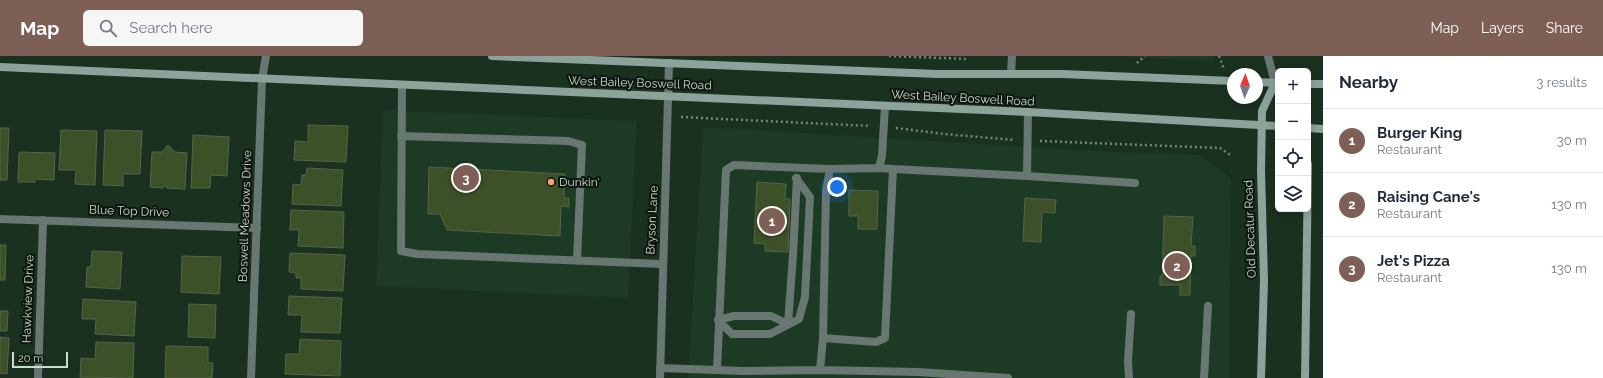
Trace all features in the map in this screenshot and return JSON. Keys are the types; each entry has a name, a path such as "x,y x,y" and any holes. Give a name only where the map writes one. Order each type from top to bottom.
{"main road":[{"name":"West Bailey Boswell Road","path":"492,56 669,60 937,74 1062,74 1227,81"},
{"name":"West Bailey Boswell Road","path":"0,67 1028,112 1275,126"},
{"path":"1263,83 1275,84"},
{"path":"1311,84 1323,84"},
{"name":"Old Decatur Road","path":"1261,378 1264,280 1261,171 1262,111 1275,88"},
{"path":"1311,128 1323,129"},
{"path":"1305,378 1308,176"}],"street":[{"name":"Boswell Meadows Drive","path":"251,378 262,79 266,56"},
{"path":"1012,56 1012,74"},
{"path":"1268,56 1275,78"},
{"name":"Bryson Lane","path":"660,378 662,264 669,97 669,60"},
{"path":"402,85 401,251 417,254 662,264"},
{"path":"879,168 882,156 885,106"},
{"path":"1028,112 1028,176"},
{"path":"401,136 568,141 582,145 576,261"},
{"path":"717,370 718,320 726,170 734,165 830,169 893,168 1135,182"},
{"path":"788,324 797,168"},
{"path":"823,338 876,342 885,338 893,168"},
{"path":"820,370 823,338 826,191 830,169"},
{"path":"718,320 732,334 770,334 799,319 805,297 810,198 796,178"},
{"name":"Blue Top Drive","path":"0,219 257,228"},
{"name":"Hawkview Drive","path":"38,378 43,220"},
{"path":"1204,378 1208,306"},
{"path":"1130,378 1128,361 1131,314"},
{"path":"718,320 734,316 771,316 788,324"},
{"path":"660,368 717,370 744,374 820,370 1008,378"}],"path":[{"path":"1219,56 1226,74"},
{"path":"668,116 884,126 944,134 1028,140 1220,148 1232,156"}],"shaded area":[{"path":"1102,56 1214,56 1215,61"},
{"path":"383,110 637,121 628,298 376,286"},
{"path":"703,127 1112,152 1200,155 1231,178 1229,378 688,378"}],"building":[{"path":"308,125 348,126 346,162 294,160 295,141 308,142"},
{"path":"0,128 9,128 7,180 0,180"},
{"path":"61,130 97,131 95,185 75,184 76,170 59,170"},
{"path":"105,130 142,131 140,174 123,174 123,186 103,185"},
{"path":"193,135 229,137 227,176 211,175 210,188 191,188"},
{"path":"168,145 175,152 187,153 185,189 166,188 167,186 164,186 163,188 150,187 152,152 162,152"},
{"path":"19,152 55,153 54,180 35,179 35,182 18,182"},
{"path":"429,167 565,174 564,198 569,198 569,207 561,206 560,236 447,230 440,214 428,214"},
{"path":"307,168 343,170 341,206 292,204 293,184 301,185 302,175 306,175"},
{"path":"757,182 786,184 785,199 790,199 788,252 765,251 765,244 754,243"},
{"path":"849,190 878,191 877,229 858,229 858,216 849,216"},
{"path":"1025,198 1056,200 1055,213 1042,212 1041,242 1023,241"},
{"path":"291,210 344,212 343,248 298,246 299,230 290,230"},
{"path":"1164,216 1193,217 1191,246 1195,246 1195,256 1191,256 1190,295 1180,295 1180,285 1160,285 1160,276 1162,276"},
{"path":"0,245 6,245 5,280 0,280"},
{"path":"92,251 122,252 120,289 86,287 87,267 91,267"},
{"path":"290,253 345,255 343,291 301,289 301,278 296,278 296,273 289,272"},
{"path":"182,256 221,257 219,294 181,292"},
{"path":"289,296 342,298 340,333 301,332 302,315 288,315"},
{"path":"83,299 136,302 134,336 95,334 96,319 82,319"},
{"path":"189,304 216,305 215,338 188,337"},
{"path":"0,311 8,311 7,331 0,331"},
{"path":"0,337 9,338 7,374 0,373"},
{"path":"300,339 341,341 340,376 285,374 286,354 299,354"},
{"path":"96,342 134,343 133,378 80,377 81,358 95,359"},
{"path":"166,346 208,347 208,363 213,363 212,378 165,378"}],"place":[{"name":"Jet's Pizza","path":"466,178"},
{"name":"Dunkin'","path":"551,182"},
{"name":"Burger King","path":"772,221"},
{"name":"Raising Cane's","path":"1177,266"}]}
